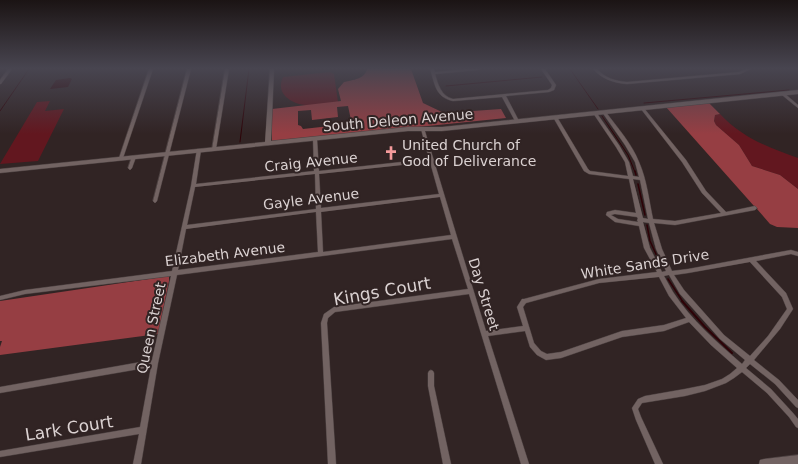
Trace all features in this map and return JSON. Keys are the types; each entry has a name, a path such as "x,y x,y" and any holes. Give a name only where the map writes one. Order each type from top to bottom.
{"street":[{"path":"121,158 144,91"},
{"path":"155,201 184,91"},
{"path":"214,149 223,91"},
{"path":"268,143 271,91"},
{"path":"440,91 447,100 503,96 547,91"},
{"name":"South Deleon Avenue","path":"0,171 408,129 442,129 798,92"},
{"path":"783,94 798,107"},
{"path":"503,96 517,121"},
{"path":"642,108 684,161 704,192 724,213"},
{"path":"604,112 627,144 637,162 659,249 670,273 682,292 722,337 777,382 798,405"},
{"path":"595,113 618,146 627,162 639,220 647,248 659,274 671,294 690,319 713,344 769,391 798,425"},
{"path":"555,117 586,170 589,172 642,179"},
{"name":"Day Street","path":"423,130 454,237 525,464"},
{"path":"315,139 321,254"},
{"name":"Queen Street","path":"137,464 155,363 193,186 199,150"},
{"path":"130,168 134,157"},
{"name":"Craig Avenue","path":"193,186 432,160"},
{"name":"Gayle Avenue","path":"184,227 442,195"},
{"path":"639,220 615,212 609,213 608,215 617,221 639,220 675,223 755,208"},
{"name":"Elizabeth Avenue","path":"0,298 25,292 454,237"},
{"name":"White Sands Drive","path":"690,319 664,328 622,334 561,355 546,357 538,353 532,345 520,307 524,301 541,298 587,284 670,273 752,260 791,252 798,254"},
{"path":"659,464 638,418 635,408 637,403 645,399 705,388 725,381 749,360 784,320 790,309 784,295 752,260"},
{"name":"Kings Court","path":"332,464 324,323 326,316 334,310 471,291"},
{"path":"484,334 526,328"},
{"path":"0,390 155,363"},
{"path":"431,373 432,386 447,464"},
{"name":"Lark Court","path":"0,454 143,430"},
{"path":"764,464 798,460"}],"shaded area":[{"path":"282,91 336,91 338,102 306,105 290,100"},
{"path":"338,91 419,91 423,103 444,113 501,109 506,118 272,142 272,109 341,101","holes":["348,106 351,120 348,124 303,129 298,125 298,111 311,110 312,120 338,117 337,107"]},
{"path":"50,101 45,111 64,109 38,161 0,164 37,102"},
{"path":"709,103 720,114 715,115 714,121 716,125 739,145 752,166 780,175 798,189 798,228 777,227 770,224 666,107"},
{"path":"720,114 747,136 776,150 798,158 798,189 780,175 752,166 739,145 716,125 714,121 715,115"},
{"path":"169,276 158,334 0,355 2,341 0,341 0,301"}],"waterway":[{"path":"0,111 14,91"},
{"path":"240,142 246,91"},
{"path":"585,91 598,109"},
{"path":"644,103 782,91"},
{"path":"602,116 628,155 635,172"},
{"path":"635,171 636,175"},
{"path":"638,184 645,215"},
{"path":"647,225 650,241 662,267"},
{"path":"668,279 683,302"},
{"path":"682,301 705,327 732,353"}],"place":[{"name":"United Church of God of Deliverance","path":"391,153"}]}
